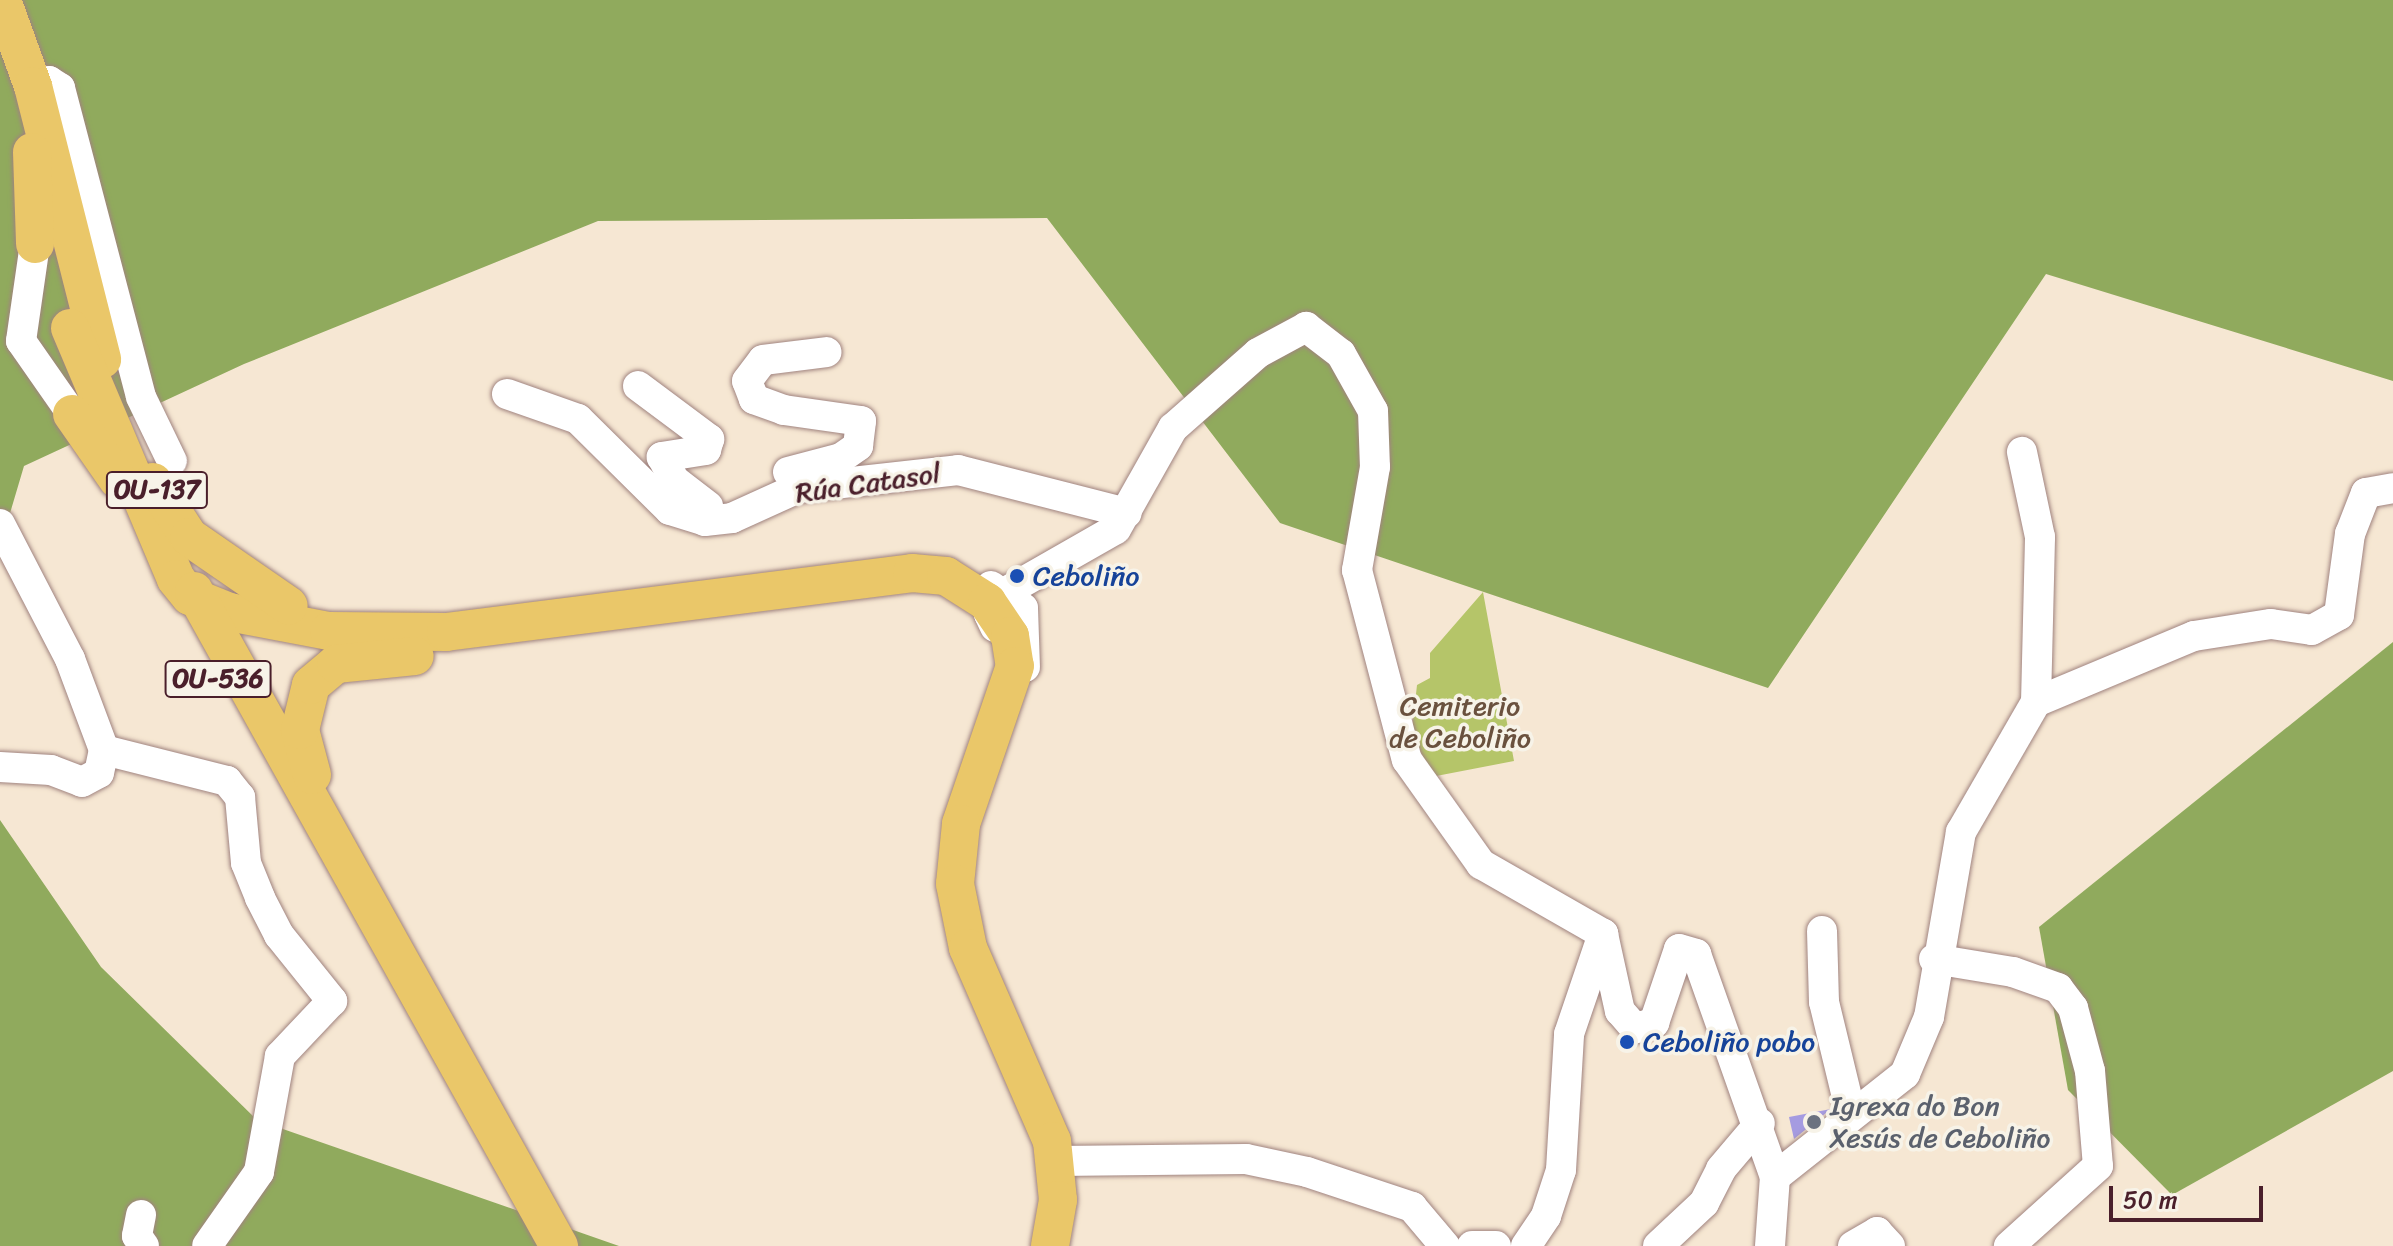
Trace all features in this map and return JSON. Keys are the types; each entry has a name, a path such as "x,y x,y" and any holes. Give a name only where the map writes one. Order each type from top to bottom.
{"main road":[{"name":"OU-536","path":"2,0 53,150 81,325 129,491 190,628 289,802 419,1003"},
{"name":"OU-536","path":"0,37 53,150"},
{"path":"35,244 53,150"},
{"name":"OU-536","path":"81,325 146,490 200,601 419,1003 543,1246"},
{"name":"OU-137","path":"81,325 170,513 219,564 289,606"},
{"path":"72,414 129,491"},
{"name":"OU-137","path":"129,491 176,579 200,601 361,633 446,632 849,581 948,586 1005,625 1015,666 1007,704 988,746 961,824 959,918 1046,1119 1057,1161 1050,1246"},
{"name":"OU-137","path":"948,586 980,619 1005,625"},
{"name":"OU-137","path":"200,601 219,588 289,606 361,633"},
{"name":"OU-137","path":"200,601 202,626 267,743 289,802"},
{"name":"OU-137","path":"419,1003 309,766 300,730 305,697 336,664 492,646 602,613"},
{"name":"OU-137","path":"988,746 1005,625"},
{"path":"419,1003 559,1246"}],"street":[{"path":"53,150 141,397 172,461"},
{"path":"35,244 11,342 72,414"},
{"path":"1005,625 1127,513 1146,465 1173,428 1282,335 1306,327 1341,354 1373,411 1375,467 1357,570 1407,760 1481,864 1603,934 1620,1011 1635,1028 1654,1023 1679,949 1696,954 1763,1134 1775,1177 1770,1246"},
{"path":"507,394 578,419 670,510 707,513 858,446 861,421 784,410 754,399 747,381 763,360 827,352"},
{"path":"638,386 709,439 706,450 662,457 674,480 707,513"},
{"path":"1775,1177 1808,1155 1851,1114 1892,1089 1918,1051 1961,832 2036,702 2040,537 2022,452"},
{"name":"Rúa Catasol","path":"707,513 732,518 798,488 958,470 1127,513"},
{"path":"2036,702 2194,636 2271,624 2312,630 2339,615 2350,534 2366,493 2393,488"},
{"path":"0,524 70,659 104,750 93,780 0,767"},
{"path":"104,750 227,781 240,797 246,863 260,898 279,935 332,1001 280,1056 259,1172 207,1246"},
{"path":"1822,931 1824,1002 1851,1114"},
{"path":"1526,1246 1546,1216 1561,1170 1569,1034 1603,934"},
{"path":"1934,959 2013,972 2058,988 2073,1008 2090,1071 2098,1166 2009,1246"},
{"path":"1658,1246 1704,1203 1721,1169 1763,1134"},
{"path":"1057,1161 1246,1159 1307,1172 1412,1207 1445,1246"},
{"path":"141,1215 137,1236 144,1246"},
{"path":"1853,1246 1877,1232 1890,1246"},
{"path":"1472,1246 1496,1246"}],"green space":[{"path":"0,0 2393,0 2393,381 2046,274 1768,688 1280,523 1047,218 598,221 244,364 24,466 0,547"},
{"name":"Cemiterio de Ceboliño","path":"1483,592 1514,761 1431,777 1412,730 1417,685 1430,678 1430,653"},
{"path":"2393,642 2393,1071 2172,1195 2068,1090 2039,927"},
{"path":"0,820 101,967 257,1120 619,1246 0,1246"}],"building":[{"path":"1831,1109 1794,1139 1789,1117"}],"place":[{"name":"Ceboliño","path":"1017,576"},
{"name":"Ceboliño pobo","path":"1627,1042"},
{"name":"Igrexa do Bon Xesús de Ceboliño","path":"1814,1122"}]}
